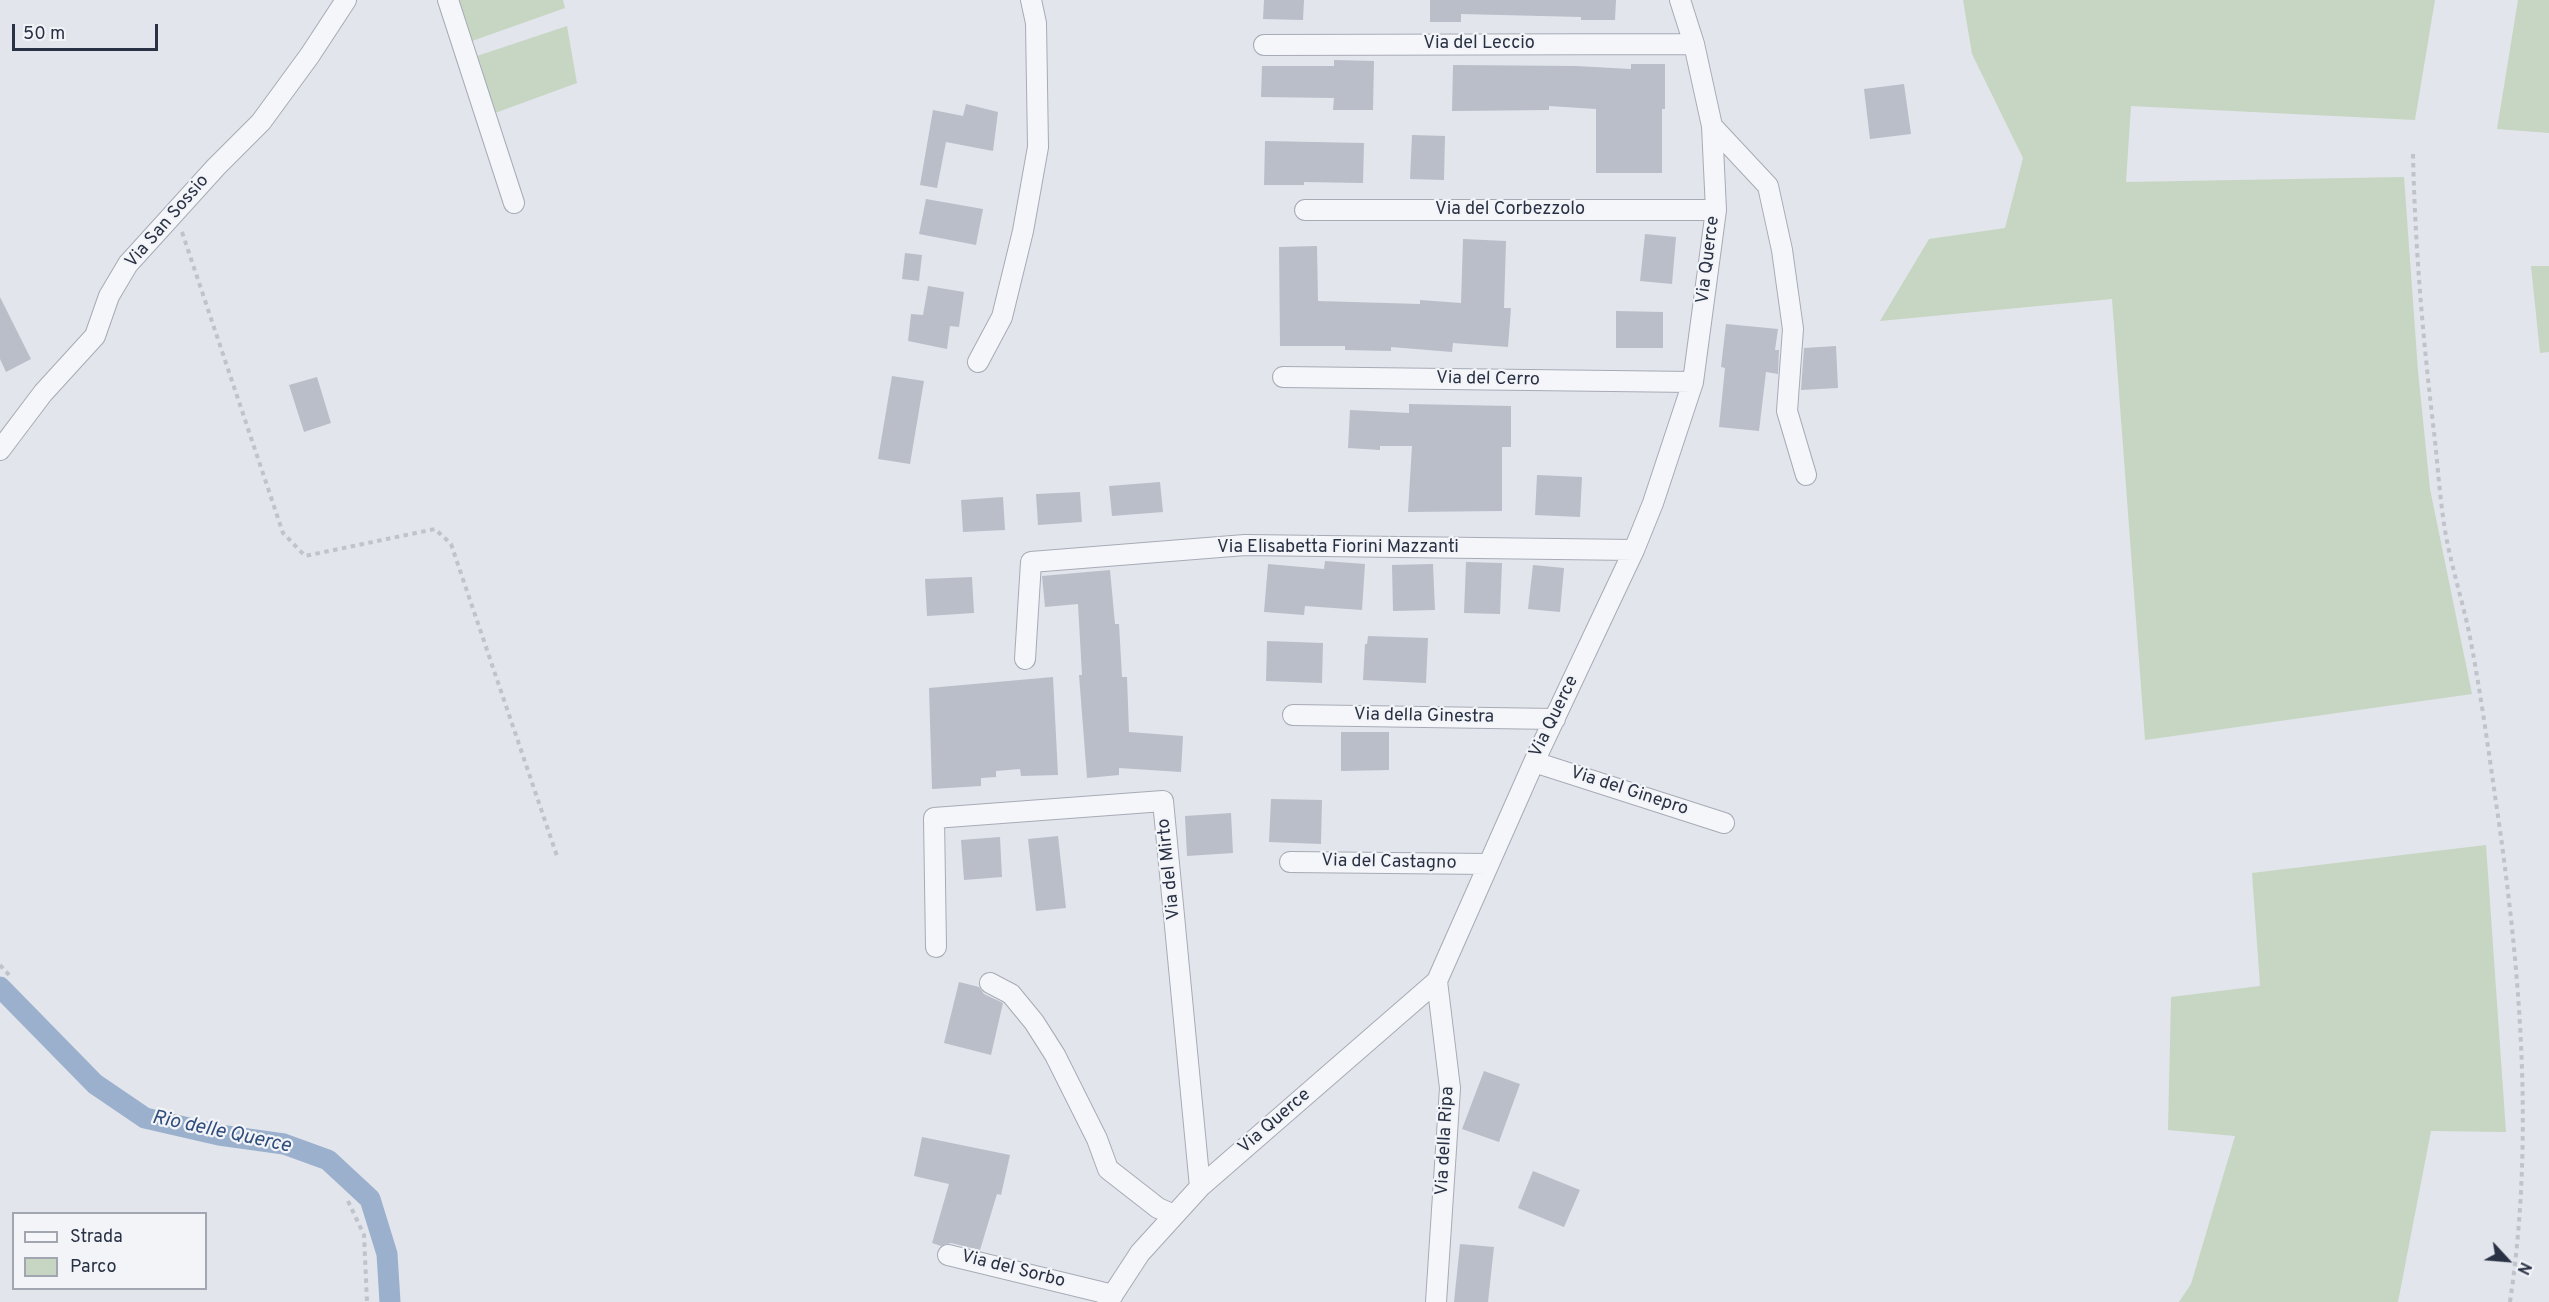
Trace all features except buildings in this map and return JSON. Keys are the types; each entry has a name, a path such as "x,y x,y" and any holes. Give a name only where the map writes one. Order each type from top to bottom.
{"street":[{"name":"Via San Sossio","path":"0,450 43,393 95,336 109,296 128,264 261,122 310,55 346,0"},
{"path":"448,0 514,203"},
{"path":"978,362 1002,317 1023,231 1038,147 1036,23 1031,0"},
{"name":"Via Querce","path":"1105,1300 1140,1253 1200,1187 1437,981 1534,762 1634,550 1653,502 1693,382 1716,210 1712,126 1694,44 1680,0"},
{"name":"Via del Leccio","path":"1264,45 1694,44"},
{"path":"1712,126 1768,186 1782,250 1793,329 1787,411 1806,475"},
{"name":"Via del Corbezzolo","path":"1305,210 1716,210"},
{"name":"Via del Cerro","path":"1283,377 1693,382"},
{"name":"Via Elisabetta Fiorini Mazzanti","path":"1025,659 1031,562 1245,545 1634,550"},
{"name":"Via della Ginestra","path":"1293,715 1555,719"},
{"name":"Via del Ginepro","path":"1534,762 1724,823"},
{"name":"Via del Mirto","path":"936,947 934,818 1163,801 1200,1187"},
{"name":"Via del Castagno","path":"1290,862 1488,864"},
{"name":"Via della Ripa","path":"1436,1302 1450,1088 1437,981"},
{"path":"990,983 1011,994 1034,1022 1055,1055 1097,1139 1108,1169 1158,1208 1174,1215"},
{"name":"Via del Sorbo","path":"948,1255 1105,1300"},
{"path":"980,1276 1105,1300"}],"path":[{"path":"2413,154 2414,211 2428,382 2446,536 2471,644 2511,910 2521,1035 2524,1138 2519,1242 2510,1302"},
{"path":"175,212 283,533 305,556 435,529 452,544 558,859"},
{"path":"0,965 10,976"},
{"path":"348,1201 364,1235 367,1302"}],"green space":[{"path":"458,0 563,0 565,8 472,41"},
{"path":"1963,0 2435,0 2415,120 2131,106 2126,182 2404,177 2418,371 2430,489 2472,694 2145,740 2112,299 1880,321 1929,239 2005,228 2023,158 1972,54"},
{"path":"2518,0 2549,0 2549,133 2497,129"},
{"path":"567,26 577,83 495,113 477,56"},
{"path":"2531,266 2549,266 2549,352 2540,353"},
{"path":"2486,845 2506,1132 2431,1131 2398,1302 2179,1302 2191,1284 2235,1136 2168,1130 2171,997 2260,986 2252,873"}],"waterway":[{"name":"Rio delle Querce","path":"0,987 95,1084 145,1118 219,1135 284,1144 328,1160 370,1199 387,1254 390,1302"}]}
